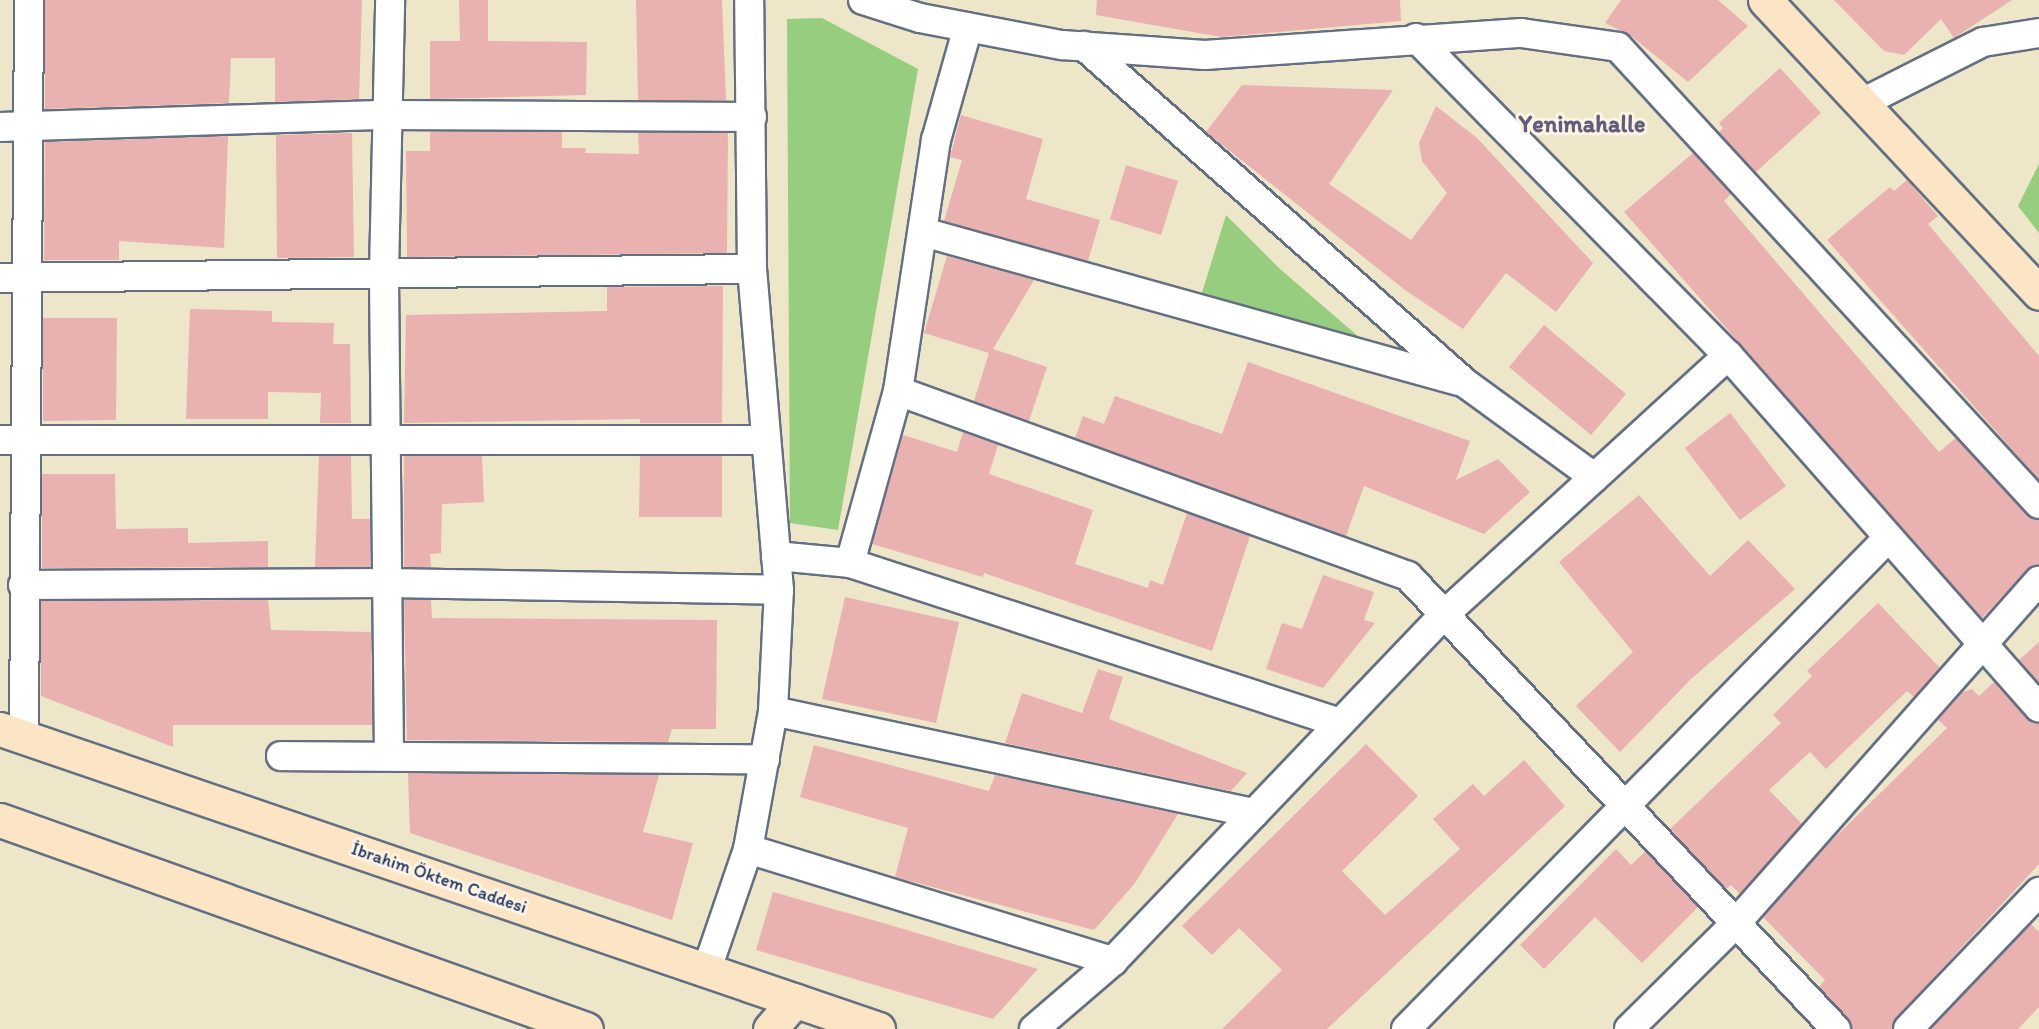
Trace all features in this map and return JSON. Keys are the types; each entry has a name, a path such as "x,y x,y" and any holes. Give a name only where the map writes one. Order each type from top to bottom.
{"main road":[{"path":"1765,0 2039,293"},
{"name":"İbrahim Öktem Caddesi","path":"12,733 878,1029"},
{"path":"0,820 586,1029"},
{"path":"770,1029 795,1000"}],"street":[{"path":"12,733 23,585 11,440 14,126 29,0"},
{"path":"389,756 384,272 390,0"},
{"path":"707,969 748,849 773,711 779,590 752,269 749,0"},
{"path":"863,0 968,27 1084,46 1205,55 1416,38 1521,33 1618,47 2039,504"},
{"path":"850,563 898,391 936,140 968,27"},
{"path":"1862,103 1983,42 2039,33"},
{"path":"1416,38 1728,355 1981,647 2039,708"},
{"path":"1084,46 1465,383 1594,477"},
{"path":"14,126 387,115 752,117"},
{"path":"922,232 1465,383"},
{"path":"12,278 752,269"},
{"path":"1034,1029 1113,962 1447,612 1728,355"},
{"path":"898,391 1408,576 1447,612 1836,1029"},
{"path":"11,440 386,437 766,440"},
{"path":"1406,1029 1887,539"},
{"path":"776,556 850,563 1341,723"},
{"path":"1629,1029 1736,923 2039,581"},
{"path":"23,585 387,583 779,590"},
{"path":"773,711 1254,813"},
{"path":"281,756 765,759"},
{"path":"748,849 1113,962"},
{"path":"1908,1029 2039,892"}],"green space":[{"path":"822,18 918,69 838,530 790,523 787,19"},
{"path":"2039,164 2039,233 2018,206"},
{"path":"1226,215 1280,269 1366,343 1200,299"}],"building":[{"path":"45,0 362,0 359,99 275,102 275,58 231,58 229,103 45,109"},
{"path":"459,0 488,0 488,41 587,42 586,95 430,99 430,41 460,41"},
{"path":"636,0 722,0 726,100 638,100"},
{"path":"1097,0 1400,0 1401,21 1221,37 1096,15"},
{"path":"1621,0 1718,0 1748,26 1688,82 1630,35 1605,23"},
{"path":"1834,0 2012,0 1954,38 1941,19 1904,55 1884,51"},
{"path":"1780,68 1821,113 1756,172 1719,132 1723,128 1719,123"},
{"path":"1242,85 1393,90 1329,184 1411,240 1447,193 1422,161 1419,143 1436,106 1477,138 1593,263 1556,312 1506,273 1463,329 1405,290 1206,132"},
{"path":"961,115 1043,139 1026,199 1100,220 1088,261 944,221 962,160 950,157"},
{"path":"430,132 562,132 562,148 586,148 585,153 639,154 638,133 728,133 727,253 407,257 406,151 430,151"},
{"path":"352,133 354,257 277,258 276,135"},
{"path":"228,136 224,248 119,241 119,260 44,260 45,142"},
{"path":"1693,153 1731,194 1724,201 1939,452 1956,438 2027,515 2039,520 2039,565 2027,570 1982,618 1624,212"},
{"path":"1126,165 1178,181 1161,235 1110,219"},
{"path":"1907,180 1938,216 1928,224 2039,356 2039,480 1827,240 1890,187 1894,191"},
{"path":"947,256 1034,280 993,349 1047,367 1029,421 974,401 989,353 924,333"},
{"path":"723,286 722,423 640,423 640,419 404,423 406,315 607,311 607,287"},
{"path":"190,309 272,311 272,322 334,323 333,344 350,344 351,423 320,423 321,393 268,392 268,419 186,419"},
{"path":"43,318 117,318 116,420 43,421"},
{"path":"1544,325 1626,394 1591,435 1509,367"},
{"path":"1248,362 1470,441 1456,480 1498,459 1530,492 1484,534 1364,486 1346,536 1075,438 1083,416 1104,424 1115,396 1222,434"},
{"path":"1730,413 1786,486 1740,520 1685,448"},
{"path":"963,432 998,445 989,474 1093,510 1075,564 1148,588 1150,580 1163,585 1187,513 1250,536 1212,651 984,573 983,577 872,544 903,435 957,452"},
{"path":"319,456 351,456 352,519 370,519 371,567 315,567"},
{"path":"404,456 482,456 484,502 442,504 441,553 430,554 431,567 404,567"},
{"path":"640,456 722,456 722,517 639,517"},
{"path":"42,474 115,474 116,529 188,528 188,543 268,541 268,567 42,568"},
{"path":"1639,495 1710,576 1748,540 1795,589 1691,679 1620,752 1576,706 1633,652 1559,562"},
{"path":"1323,575 1374,592 1364,620 1375,623 1323,688 1266,669 1282,623 1302,629"},
{"path":"845,597 959,622 936,723 822,699"},
{"path":"268,600 271,630 371,632 372,725 173,725 173,747 41,696 41,601"},
{"path":"404,600 431,600 432,618 717,620 716,729 672,729 668,742 407,740"},
{"path":"1878,603 1940,668 1914,697 1907,691 1826,769 1810,752 1769,790 1802,824 1740,894 1731,885 1726,889 1670,829 1781,723 1773,715 1812,676 1807,671"},
{"path":"2039,642 2039,683 2019,660"},
{"path":"1098,669 1123,677 1109,719 1247,773 1231,791 1005,743 1022,693 1082,713"},
{"path":"1994,682 2027,719 2039,724 2039,864 1896,1018 1892,1029 1852,1029 1819,987 1825,980 1763,917 1824,848 1947,728 1938,720 1963,692 1972,689 1979,696"},
{"path":"1366,744 1418,796 1342,871 1385,915 1460,849 1433,819 1473,784 1484,796 1524,760 1565,806 1327,1029 1222,1029 1282,970 1239,928 1212,955 1182,926"},
{"path":"814,745 989,791 995,775 1178,814 1135,883 1094,930 895,877 908,828 800,797"},
{"path":"408,773 659,775 643,832 693,843 672,920 410,833"},
{"path":"1616,849 1631,865 1646,851 1698,907 1642,963 1595,917 1544,969 1520,945"},
{"path":"773,892 1038,969 993,1019 892,990 756,950"},
{"path":"2031,924 2039,932 2039,1007 2018,1029 1931,1029"}],"district":[{"name":"Yenimahalle","path":"1582,124"}]}
